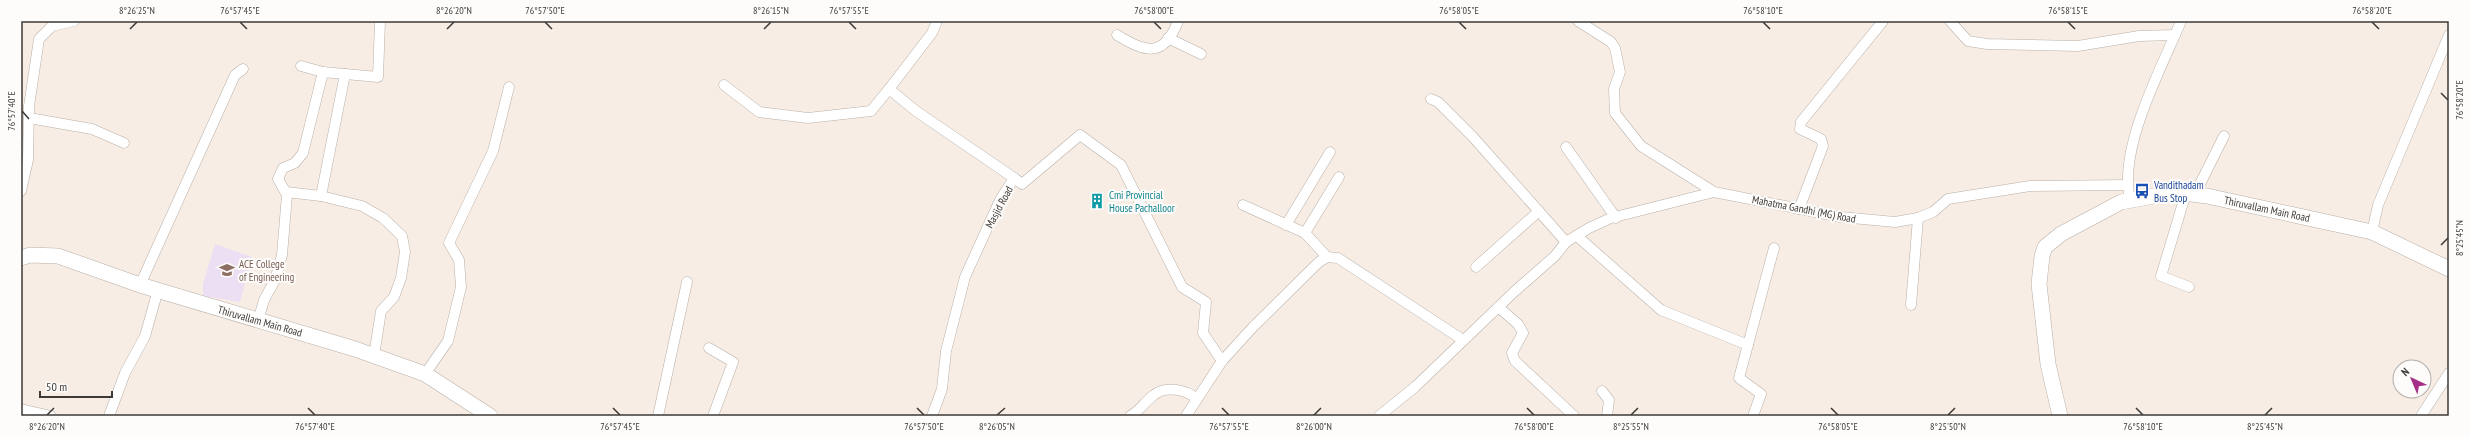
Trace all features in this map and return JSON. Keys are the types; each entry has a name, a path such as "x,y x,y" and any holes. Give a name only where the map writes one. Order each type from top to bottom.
{"main road":[{"name":"Thiruvallam Main Road","path":"2060,416 2048,364 2039,284 2040,266 2045,247 2061,234 2128,192 2176,192 2191,194 2372,232 2449,269"},
{"name":"Thiruvallam Main Road","path":"21,258 30,255 58,256 140,285 374,356 425,374 490,416"}],"street":[{"path":"21,191 28,160 29,118 38,39 52,26 74,21"},
{"path":"301,66 323,72 378,77 380,21"},
{"path":"724,85 759,112 808,118 871,111 932,33 937,21"},
{"path":"1117,35 1146,50 1160,45 1168,38 1178,21"},
{"name":"Mahatma Gandhi (MG) Road","path":"1578,21 1610,42 1615,48 1620,72 1614,89 1615,113 1641,146 1714,192 1864,220 1884,220 1895,222 1918,218 1933,212 1948,199 2030,186 2128,192"},
{"path":"1799,208 1823,146 1821,139 1800,129 1801,122 1883,21"},
{"path":"1950,21 1968,41 1988,44 2078,46 2139,36 2175,35"},
{"path":"2128,192 2135,134 2181,21"},
{"path":"2372,232 2378,205 2449,35"},
{"path":"1168,38 1201,54"},
{"path":"140,285 234,75 243,69"},
{"path":"323,72 303,153 295,163 283,168 278,179 279,184 286,192 321,196 369,208 393,226 405,241 401,278 394,297 381,311 374,356"},
{"path":"321,196 345,74"},
{"path":"425,374 448,341 461,287 459,260 449,242 493,151 509,87"},
{"name":"Masjid Road","path":"889,89 916,111 1014,178 1000,200 965,277 946,351 942,389 932,416"},
{"path":"1431,99 1438,102 1473,137 1566,242"},
{"path":"29,118 92,129 124,143"},
{"path":"1014,178 1022,184 1080,135 1121,165 1182,287 1206,302 1203,334 1222,361"},
{"path":"2189,287 2162,276 2191,194 2224,136"},
{"path":"1566,147 1616,218"},
{"path":"1286,225 1330,152"},
{"path":"1305,233 1339,177"},
{"path":"258,321 264,300 272,287 280,268 286,192"},
{"path":"1379,416 1415,387 1498,307 1555,256 1566,242 1599,223 1714,192"},
{"path":"1243,205 1305,233 1327,257"},
{"path":"1476,267 1539,211"},
{"path":"1912,305 1918,218"},
{"path":"1576,236 1661,310 1748,346"},
{"path":"1753,416 1761,394 1739,378 1774,248"},
{"path":"1186,416 1222,361 1253,327 1319,262 1327,257 1338,258 1425,317 1463,340"},
{"path":"658,416 687,282"},
{"path":"108,416 125,374 145,336 158,290"},
{"path":"1498,307 1518,324 1523,333 1512,353 1515,361 1574,416"},
{"path":"709,348 733,362 713,416"},
{"path":"2421,416 2449,373"},
{"path":"1130,416 1154,394 1170,390 1189,392 1197,399"},
{"path":"1602,391 1609,400 1608,416"},
{"path":"23,412 51,416"}],"shaded area":[{"name":"ACE College of Engineering","path":"215,244 252,257 240,302 203,296 203,284"}],"place":[{"name":"Vandithadam Bus Stop","path":"2142,191"},
{"name":"Cmi Provincial House Pachalloor","path":"1097,201"},
{"name":"ACE College of Engineering","path":"227,270"}]}
